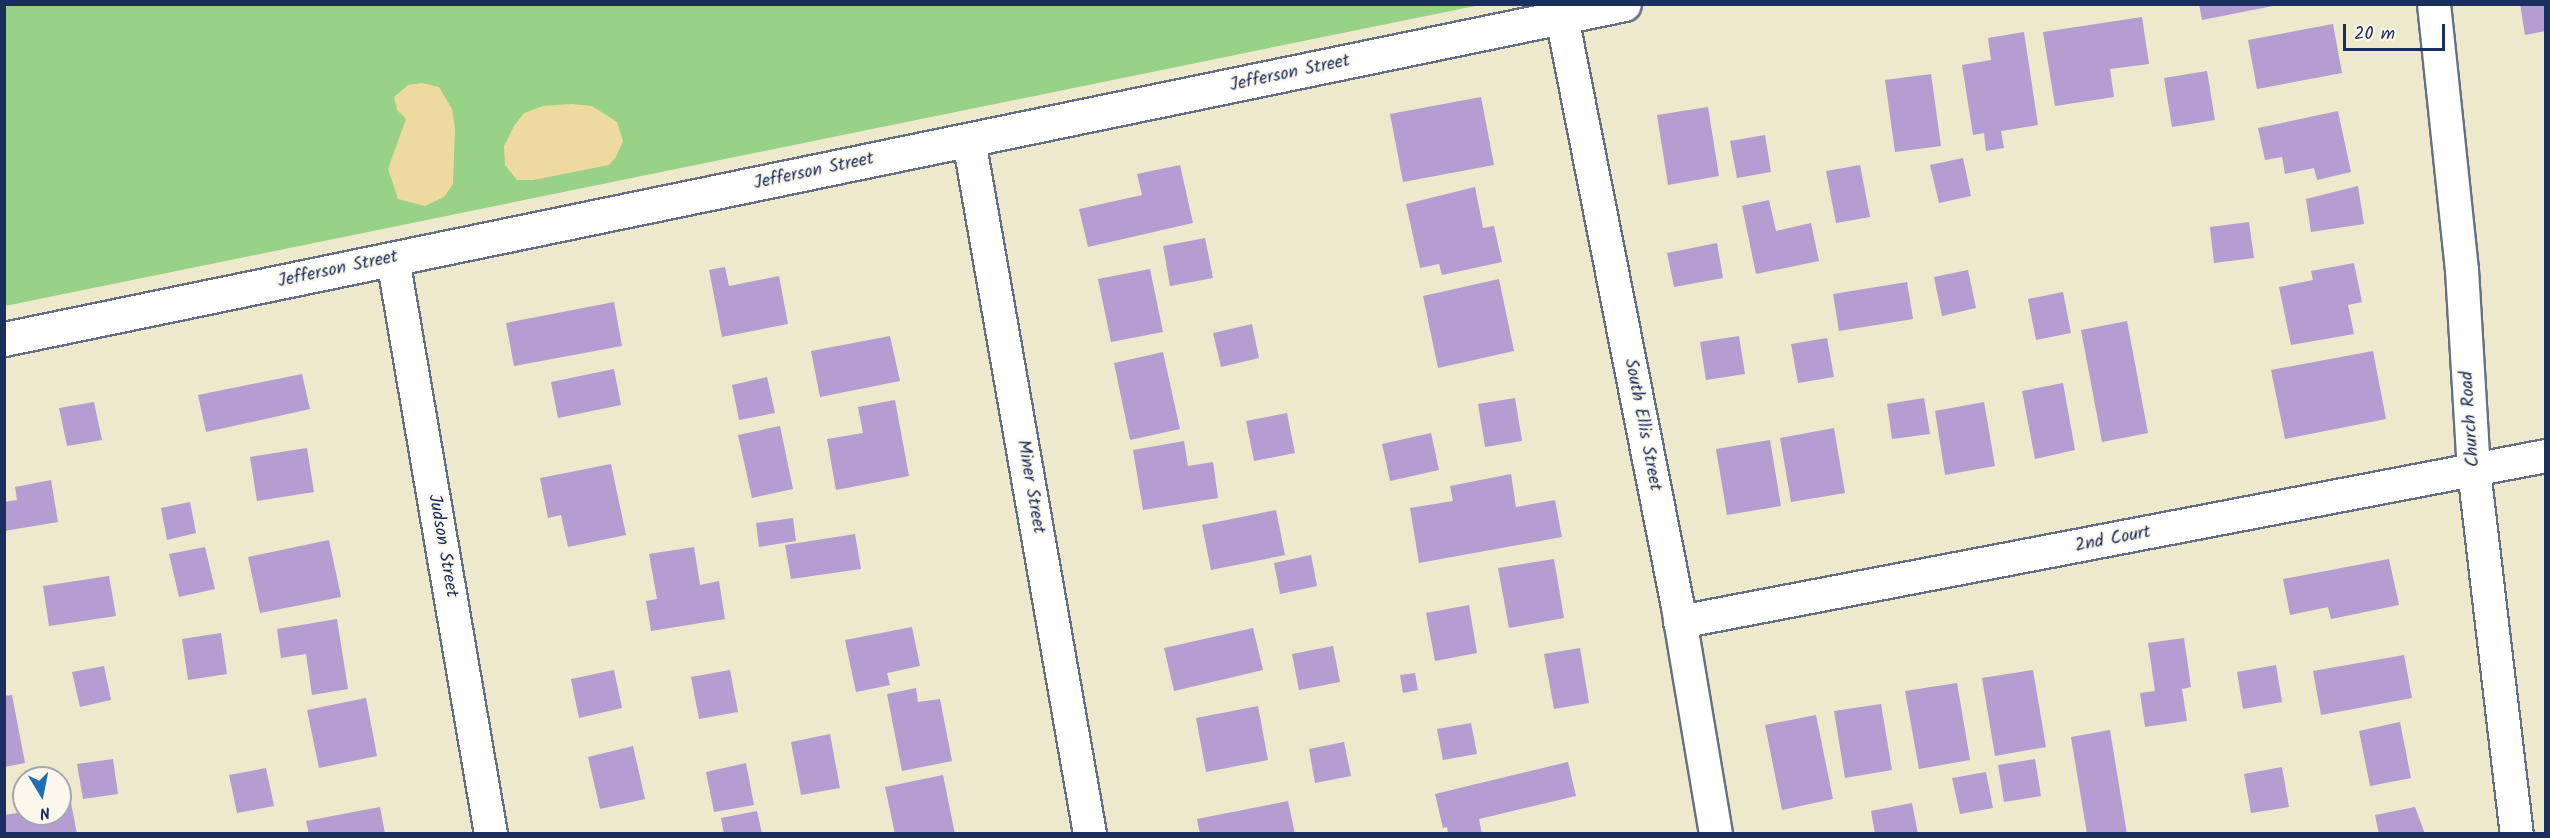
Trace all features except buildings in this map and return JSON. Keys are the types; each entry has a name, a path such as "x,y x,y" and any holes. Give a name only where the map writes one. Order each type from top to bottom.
{"street":[{"name":"Jefferson Street","path":"4,339 1624,4"},
{"name":"Church Road","path":"2434,4 2462,270 2474,470 2517,834"},
{"name":"South Ellis Street","path":"1562,17 1680,622 1716,834"},
{"name":"Miner Street","path":"969,140 1090,834"},
{"name":"Judson Street","path":"393,259 491,834"},
{"name":"2nd Court","path":"1680,622 2546,456"}],"green space":[{"path":"5,5 1480,5 5,306"}],"sand":[{"path":"422,83 439,87 452,109 455,129 453,184 444,197 425,206 398,199 388,169 406,119 397,110 394,97 408,85"},
{"path":"572,104 592,106 617,122 623,141 616,157 609,165 533,180 517,180 505,165 504,146 514,126 524,113 543,106"}]}
